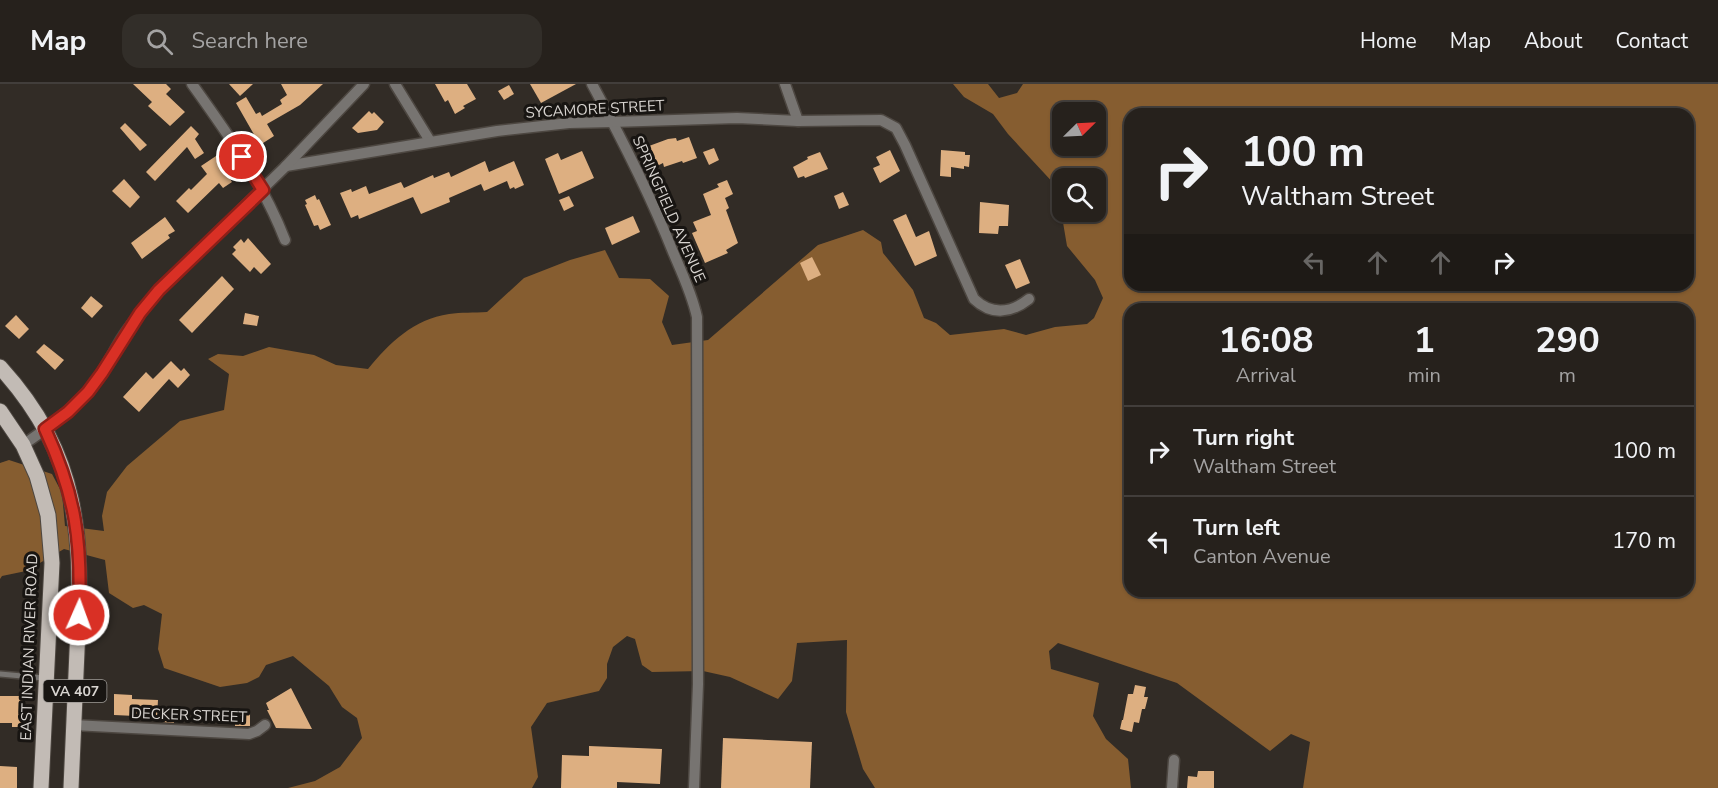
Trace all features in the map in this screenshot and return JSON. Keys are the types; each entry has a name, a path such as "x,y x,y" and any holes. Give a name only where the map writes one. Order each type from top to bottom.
{"main road":[{"name":"VA 407","path":"0,367 29,403 45,429 59,460 75,515 80,593 70,788"},
{"name":"EAST INDIAN RIVER ROAD","path":"0,411 22,445 37,476 48,515 52,563 41,788"}],"street":[{"path":"192,84 263,190 285,240"},
{"path":"22,445 68,412 88,392 140,313 159,290 263,190 364,84"},
{"path":"395,84 430,141"},
{"name":"SPRINGFIELD AVENUE","path":"592,84 660,220 697,317 698,684 694,788"},
{"path":"785,84 798,121"},
{"name":"SYCAMORE STREET","path":"286,166 430,141 569,123 737,118 798,121 881,120 896,128 974,299 981,306 998,312 1019,307 1029,299"},
{"name":"DECKER STREET","path":"73,725 249,734 265,725"},
{"path":"1172,788 1174,760"}],"lane":[{"path":"0,674 46,678"}],"shaded area":[{"path":"953,84 988,84 999,98 1017,93 1023,84 1718,84 1718,788 1303,788 1310,742 1291,734 1270,751 1177,683 1058,643 1049,651 1051,669 1099,683 1093,716 1106,739 1128,759 1131,788 875,788 863,769 846,712 847,640 797,643 792,681 778,699 730,677 703,671 652,672 642,665 635,639 627,636 613,647 607,664 607,678 599,691 547,703 531,727 538,777 532,788 288,788 315,781 340,767 362,738 357,718 342,707 329,686 293,656 266,665 259,677 247,683 220,687 164,668 158,649 162,614 144,605 133,608 109,593 105,560 64,549 26,571 2,576 0,579 0,463 9,460 52,474 62,493 65,526 104,531 102,516 107,492 127,466 180,421 224,410 229,374 208,359 218,354 243,356 269,347 314,355 336,365 368,369 394,341 425,321 449,314 487,312 524,278 570,260 605,250 619,278 650,279 669,296 662,322 672,345 708,340 818,245 863,230 881,242 883,253 913,290 924,318 936,323 950,335 1004,329 1026,335 1055,327 1087,324 1094,318 1103,298 1095,280 1067,246 1063,222 1106,222 1106,168 1052,168 1052,182 1008,134 993,114 964,97"}],"building":[{"path":"133,84 166,84 171,89 166,94 185,112 170,126 148,106 152,102"},
{"path":"229,84 253,84 240,96"},
{"path":"281,84 323,84 300,105 267,124 274,136 260,145 236,103 246,97 256,114 260,112 262,116 282,104 280,100 287,95"},
{"path":"435,84 467,84 476,99 463,106 465,108 455,114 448,100 445,102"},
{"path":"530,84 576,84 541,103"},
{"path":"509,85 514,94 504,100 498,91"},
{"path":"369,111 372,114 374,112 384,122 377,130 358,133 352,128"},
{"path":"125,123 147,145 140,151 120,128"},
{"path":"191,126 199,134 195,139 204,153 195,159 187,147 155,181 146,172"},
{"path":"689,137 697,158 664,167 663,163 657,166 649,146 668,139 676,138 677,141"},
{"path":"714,148 719,160 709,165 703,152"},
{"path":"890,150 900,171 880,183 873,168 880,165 876,157"},
{"path":"941,150 965,152 965,155 970,155 969,167 964,166 964,169 951,167 951,177 940,176"},
{"path":"582,151 594,178 559,194 545,159 558,153 561,160"},
{"path":"820,152 828,169 805,178 804,176 798,178 793,167 808,159 807,157"},
{"path":"216,156 232,182 223,188 219,183 188,213 176,201 207,174 201,166"},
{"path":"485,161 489,172 514,161 524,185 510,189 507,181 484,191 481,184 449,198 450,202 421,214 413,197 359,219 358,215 351,218 340,193 351,189 352,192 366,186 369,194 401,182 404,188 433,175 434,178 449,172 451,177"},
{"path":"124,179 140,197 130,208 112,191"},
{"path":"727,180 733,194 725,198 729,208 726,210 738,243 726,250 728,253 705,263 692,233 697,231 693,222 711,215 703,194 719,187 717,184"},
{"path":"843,192 849,205 839,209 834,196"},
{"path":"315,195 331,225 320,230 318,225 314,226 305,205 307,204 305,200"},
{"path":"569,196 574,206 564,211 559,200"},
{"path":"980,202 1009,205 1008,226 999,226 998,234 979,233"},
{"path":"906,214 916,237 929,231 937,256 915,266 893,220"},
{"path":"633,216 640,232 612,245 605,228"},
{"path":"165,217 175,231 168,235 170,238 142,259 131,243"},
{"path":"248,238 271,264 261,274 254,267 250,272 232,254 236,250 233,247 241,239 244,243"},
{"path":"812,257 821,275 808,281 800,263"},
{"path":"1020,259 1030,283 1016,289 1005,265"},
{"path":"222,276 234,289 192,333 179,320"},
{"path":"91,296 103,306 92,318 81,308"},
{"path":"245,313 259,316 257,326 243,324"},
{"path":"16,315 29,329 19,339 5,326"},
{"path":"44,344 64,360 55,370 36,352"},
{"path":"171,361 181,371 184,368 190,375 178,388 169,379 139,412 123,397 146,372 153,379"},
{"path":"1135,685 1146,687 1144,697 1148,697 1139,723 1134,722 1132,732 1120,729 1128,694 1133,694"},
{"path":"291,688 312,729 276,728 266,703"},
{"path":"114,694 132,695 132,699 158,700 157,717 114,715"},
{"path":"0,696 23,696 22,727 12,727 12,723 0,723"},
{"path":"240,709 250,710 250,726 235,726 235,721 227,721 228,710 240,711"},
{"path":"162,714 174,714 174,723 162,722"},
{"path":"723,738 812,742 810,788 721,788"},
{"path":"589,746 662,749 660,784 617,782 617,788 561,788 562,755 589,756"},
{"path":"0,766 17,767 17,788 0,788"},
{"path":"1198,771 1214,771 1214,788 1187,788 1188,776 1197,777"}],"route":[{"path":"79,615 79,550 75,515 66,477 45,429 68,412 88,392 123,337 159,290 263,190 242,157"}]}
